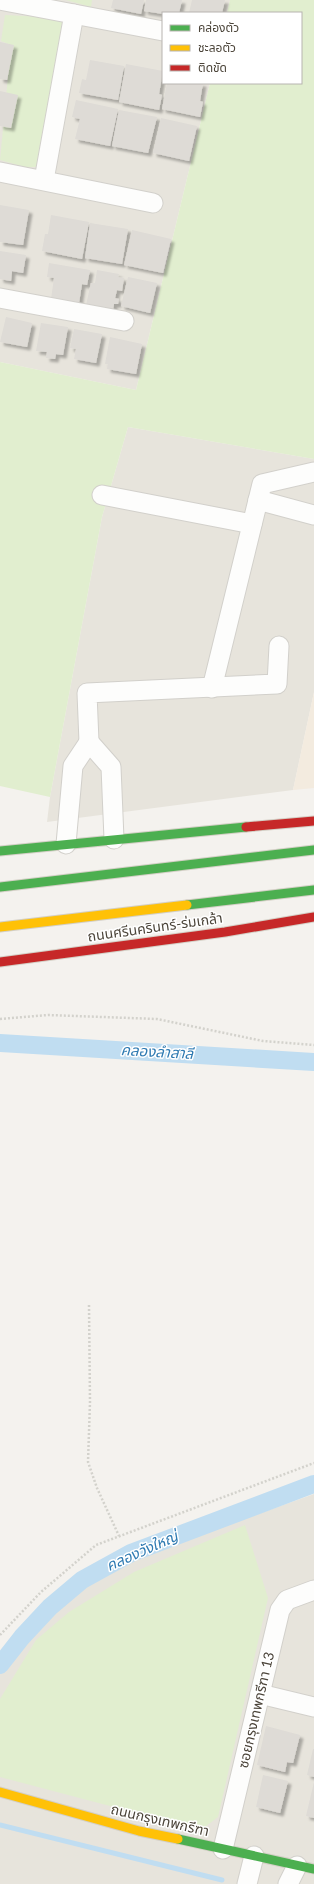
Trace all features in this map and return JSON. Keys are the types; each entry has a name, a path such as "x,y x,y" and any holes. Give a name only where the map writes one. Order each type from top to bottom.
{"main road":[{"path":"0,851 314,821"},
{"path":"0,886 314,850"},
{"name":"ถนนศรีนครินทร์-ร่มเกล้า","path":"0,927 314,890"},
{"name":"ถนนศรีนครินทร์-ร่มเกล้า","path":"0,962 225,932 314,917"},
{"name":"ถนนกรุงเทพกรีฑา","path":"0,1792 139,1832 305,1868"}],"street":[{"path":"0,0 162,31"},
{"path":"44,180 74,14"},
{"path":"0,172 153,203"},
{"path":"0,298 124,322"},
{"path":"212,688 262,484 314,472"},
{"path":"102,495 252,524"},
{"path":"258,500 314,515"},
{"path":"66,844 73,766 89,742 87,693 277,684 279,646"},
{"path":"89,742 111,767 114,839"},
{"name":"ซอยกรุงเทพกรีฑา 13","path":"223,1849 280,1610 288,1600 314,1590"},
{"path":"260,1694 314,1707"},
{"path":"247,1884 254,1856"},
{"path":"288,1884 305,1868"}],"path":[{"path":"0,1019 48,1015 157,1019 263,1041 314,1045"},
{"path":"89,1305 90,1402 88,1462 97,1488 120,1536"},
{"path":"0,1635 41,1592 96,1545 314,1463"}],"shaded area":[{"path":"0,0 230,0 227,12 162,12 162,84 210,84 136,390 0,362"},
{"path":"128,427 314,459 314,692 293,790 47,822 50,797 102,517"},
{"path":"314,692 314,788 293,790"},
{"path":"314,1494 314,1884 0,1884 0,1674 38,1625 110,1567"}],"green space":[{"path":"66,0 92,0 91,7"},
{"path":"230,0 314,0 314,459 128,427 102,517 50,797 0,786 0,362 136,390 210,84 302,84 302,12 227,12"},
{"path":"5,15 63,18 64,29 41,167 25,167 0,160 11,45 1,41"},
{"path":"245,1525 268,1598 218,1817 201,1830 0,1777 0,1699 36,1640 69,1612 134,1572"}],"building":[{"path":"113,0 144,0 141,14 111,8"},
{"path":"146,0 182,0 179,12 162,12 162,14 144,11"},
{"path":"192,0 225,0 222,12 189,12"},
{"path":"0,42 14,45 7,80 0,79"},
{"path":"90,60 124,66 118,100 79,93 82,79 86,80"},
{"path":"126,64 162,71 159,94 162,95 159,110 119,102"},
{"path":"167,84 203,84 200,101 203,102 200,117 162,109"},
{"path":"0,91 18,95 11,128 0,126"},
{"path":"76,100 118,109 110,146 75,139 80,119 72,117"},
{"path":"119,110 157,117 148,153 112,146"},
{"path":"161,118 197,126 189,161 153,153"},
{"path":"0,205 29,210 23,245 0,242"},
{"path":"51,215 89,222 82,259 42,251 45,234 48,234"},
{"path":"90,223 128,229 122,264 85,258"},
{"path":"132,230 171,239 163,273 124,265"},
{"path":"0,251 26,255 23,273 12,271 11,281 0,279"},
{"path":"49,263 90,270 87,285 82,284 79,303 51,299 54,278 47,277"},
{"path":"97,270 119,274 118,277 124,278 122,291 117,290 115,298 119,299 118,304 114,304 113,310 86,305 91,283 95,283"},
{"path":"128,277 157,283 150,313 121,306"},
{"path":"6,317 32,323 27,347 0,342"},
{"path":"41,323 68,327 63,355 56,354 55,359 46,358 47,352 36,351"},
{"path":"74,329 102,334 96,363 74,359 76,349 70,348"},
{"path":"110,337 142,344 136,374 107,369 108,364 105,364"},
{"path":"266,1726 300,1735 293,1763 287,1762 285,1772 257,1765"},
{"path":"314,1749 314,1777 307,1775"},
{"path":"263,1775 288,1781 280,1813 256,1807"},
{"path":"314,1782 314,1818 306,1816"}],"waterway":[{"name":"คลองลำสาลี","path":"0,1043 314,1062"},
{"name":"คลองวังใหญ่","path":"0,1665 22,1637 50,1607 82,1580 131,1553 314,1484"},
{"path":"0,1825 222,1880"}],"traffic: fast":[{"path":"0,851 246,827"},
{"path":"0,887 314,850"},
{"path":"187,905 314,890"},
{"path":"178,1839 314,1869"}],"traffic: slow":[{"path":"0,927 187,905"},
{"path":"0,1792 139,1831 178,1839"}],"traffic: jam":[{"path":"246,827 314,821"},
{"path":"0,962 225,932 314,917"}]}
